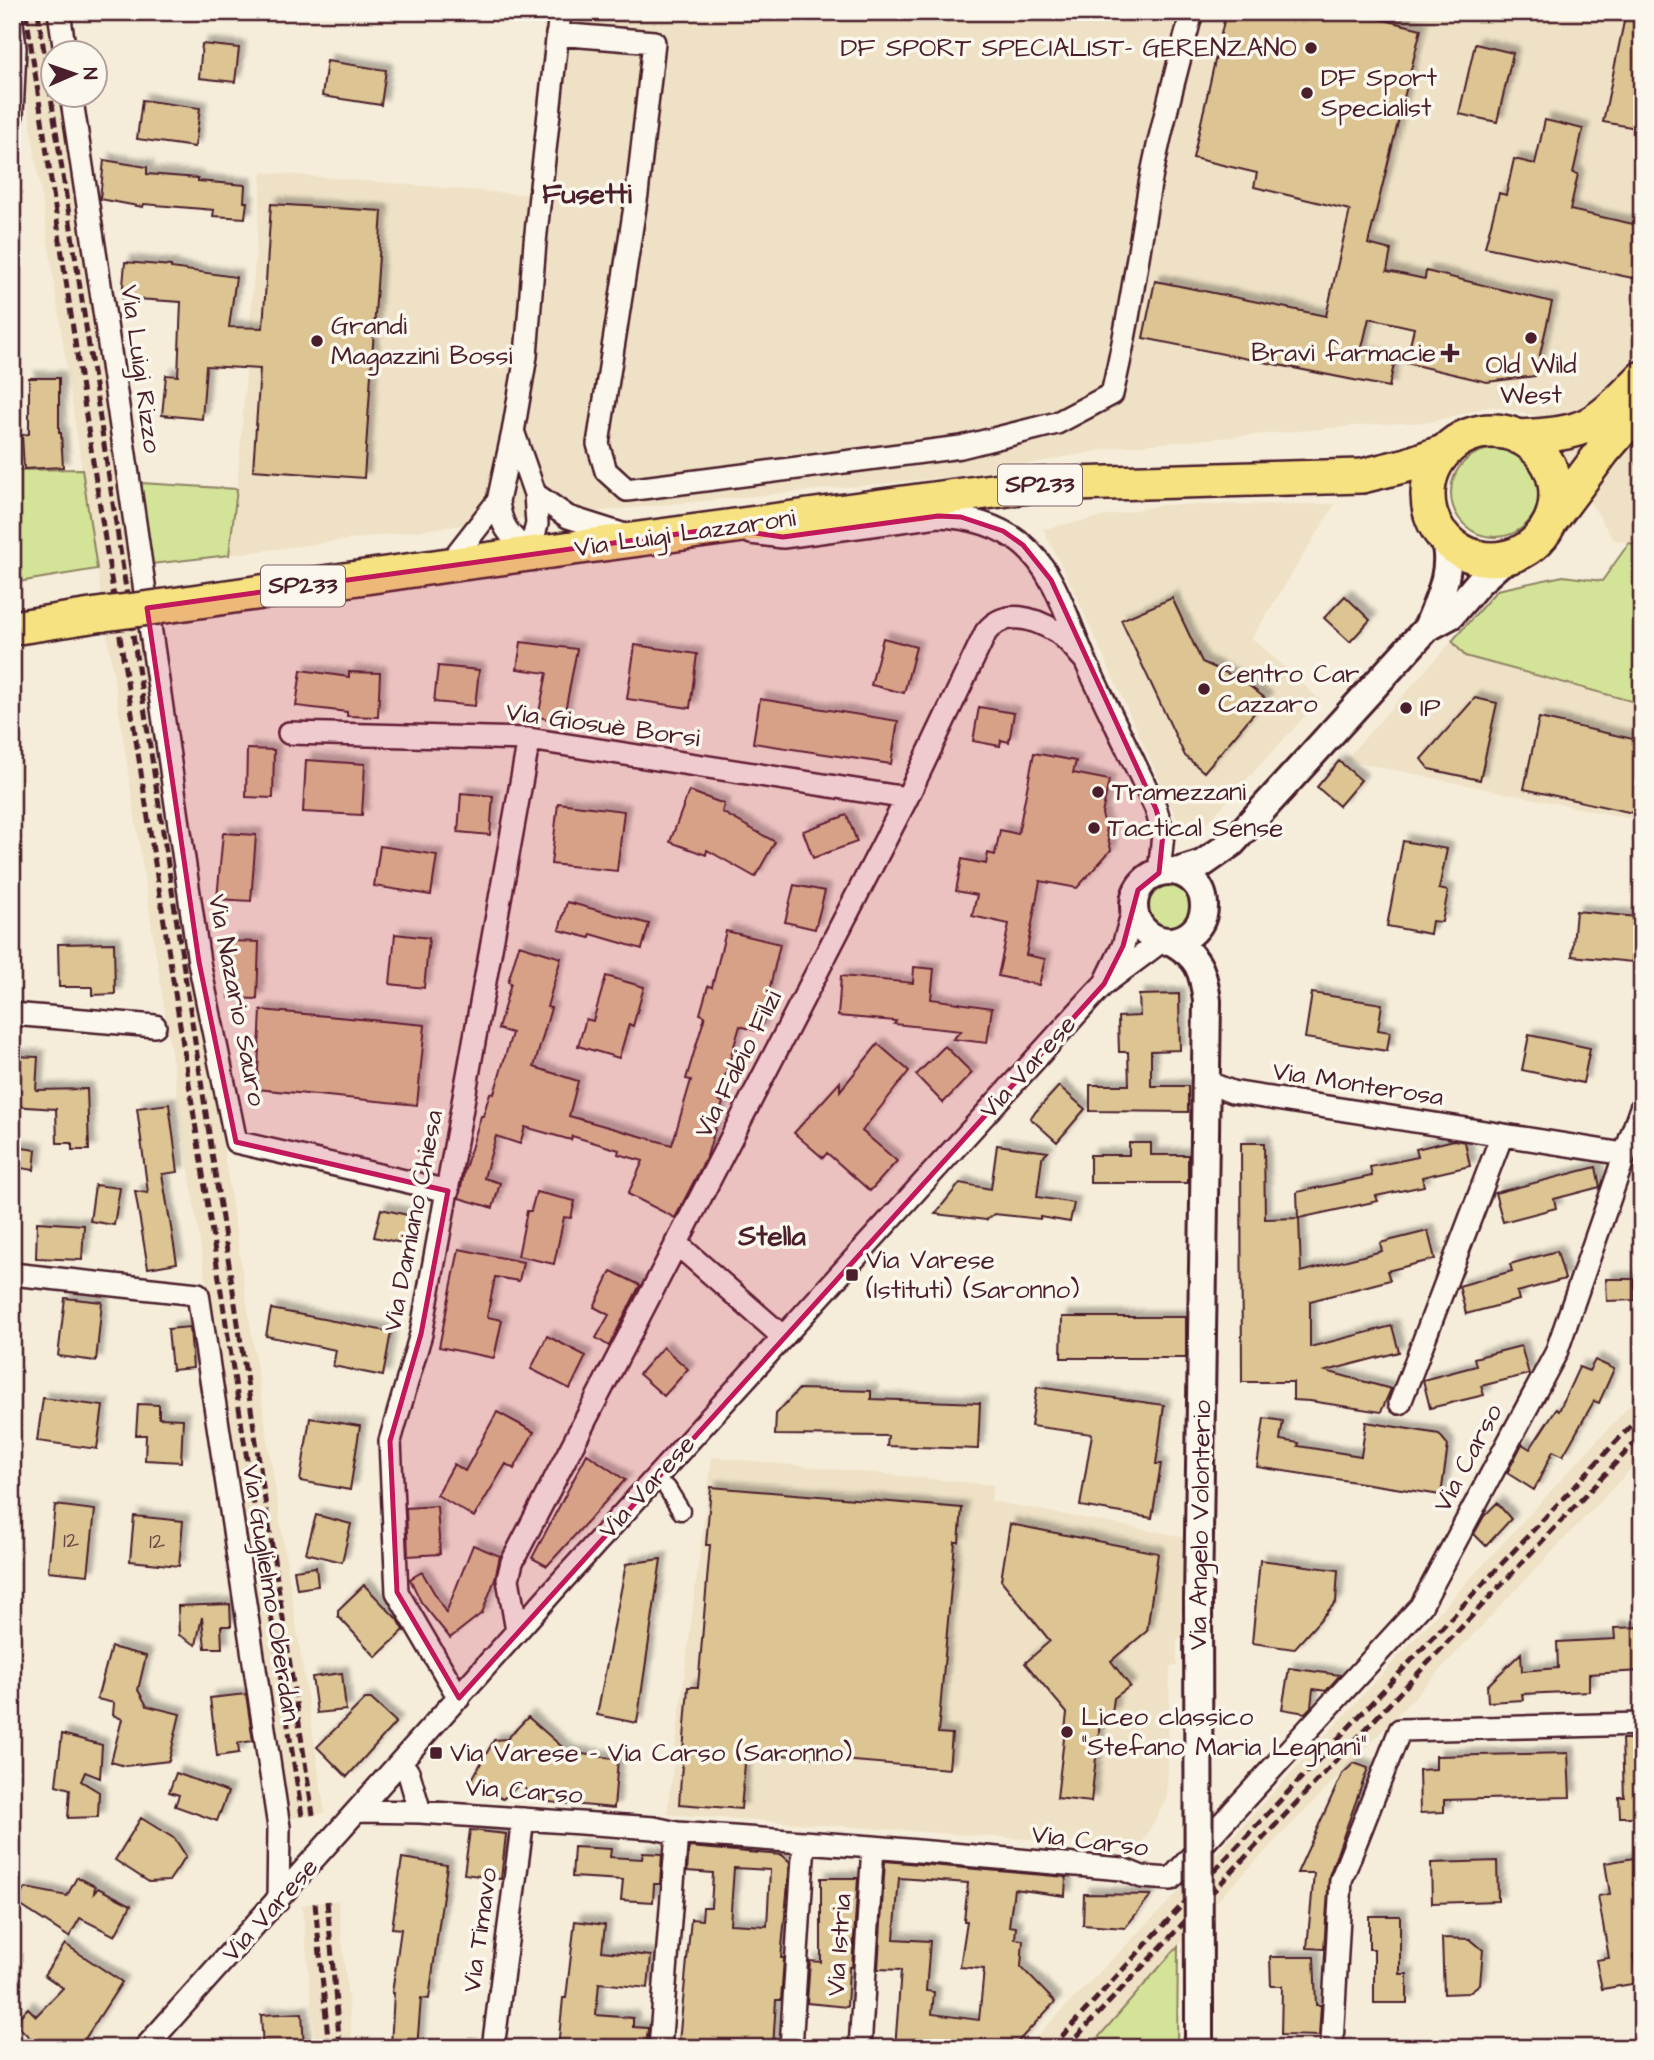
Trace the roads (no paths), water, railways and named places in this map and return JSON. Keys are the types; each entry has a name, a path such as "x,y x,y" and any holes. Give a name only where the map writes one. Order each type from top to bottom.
{"main road":[{"name":"SP233","path":"1446,450 1467,436 1479,432 1504,432 1518,437 1567,433 1584,428 1605,415 1642,378"},
{"path":"1446,450 1430,481 1429,504 1436,526 1443,536 1461,551 1472,556 1506,558 1518,554 1539,540 1603,451 1642,406"},
{"path":"1518,437 1537,449 1551,470 1556,494 1552,519"},
{"name":"Via Luigi Lazzaroni","path":"12,628 448,565 1037,485 1362,475 1407,465 1446,450"},
{"name":"Via Luigi Lazzaroni","path":"1362,475 1429,504"}],"street":[{"path":"59,12 63,38"},
{"path":"529,554 500,521 498,501 526,356 535,242 560,12"},
{"path":"557,34 654,42 637,194 598,444 606,471 627,490 961,447 1057,423 1111,394 1123,349 1151,181 1169,96 1192,12"},
{"path":"12,23 15,48 12,115"},
{"name":"Via Luigi Rizzo","path":"73,108 153,652"},
{"path":"513,432 534,494 537,524 529,554"},
{"path":"534,494 568,517 640,540"},
{"path":"448,565 498,501"},
{"path":"721,528 783,537 938,516 961,517 1003,531 1023,545 1051,580 1085,660 1158,815 1168,873"},
{"path":"1104,984 1123,946 1142,884 1168,873 1202,864 1232,844 1427,628 1443,591 1446,574 1447,546 1443,536"},
{"path":"1427,628 1451,615 1479,582 1506,558"},
{"name":"Via Fabio Filzi","path":"517,1632 508,1579 512,1562 907,798 986,632 993,623 1003,618 1013,616 1025,619 1056,632 1085,660"},
{"name":"Via Nazario Sauro","path":"153,652 199,962 236,1142 448,1191"},
{"name":"Via Giosuè Borsi","path":"289,733 529,739 907,798"},
{"name":"Via Damiano Chiesa","path":"459,1698 397,1592 390,1441 421,1335 529,739"},
{"path":"1135,904 1136,918 1152,936 1167,940 1182,939 1192,932 1203,914 1232,844"},
{"path":"1168,873 1190,878 1198,887 1203,898 1203,914"},
{"name":"Via Angelo Volonterio","path":"1199,2048 1198,1601 1207,1001 1210,969 1203,914"},
{"name":"Via Angelo Volonterio","path":"1167,940 1186,950 1201,969 1207,1001"},
{"name":"Via Varese","path":"145,2048 782,1336 1104,984 1167,940"},
{"path":"12,1014 155,1026"},
{"name":"Via Monterosa","path":"1206,1082 1232,1092 1624,1154"},
{"name":"Via Carso","path":"359,1811 420,1812 654,1828 677,1833 1122,1869 1142,1877 1171,1879 1421,1606 1556,1353 1642,1105"},
{"path":"1400,1403 1503,1135"},
{"path":"676,1243 782,1336"},
{"name":"Via Guglielmo Oberdan","path":"12,1274 198,1294 279,1827 278,1901"},
{"path":"667,1488 681,1511"},
{"path":"1332,2043 1341,1880 1400,1730 1642,1724"},
{"path":"402,1763 420,1812"},
{"name":"Via Timavo","path":"493,2048 523,1819"},
{"path":"660,2048 677,1833"},
{"path":"791,2048 804,1842"},
{"name":"Via Istria","path":"860,2048 873,1847"}],"railway":[{"path":"26,12 302,1816"},
{"path":"38,12 313,1815"},
{"path":"1051,2048 1642,1414"},
{"path":"1066,2048 1642,1435"},
{"path":"327,1901 340,2048"},
{"path":"315,1903 329,2048"}],"place":[{"name":"DF SPORT SPECIALIST- GERENZANO","path":"1311,48"},
{"name":"DF Sport Specialist","path":"1307,93"},
{"name":"Old Wild West","path":"1531,338"},
{"name":"Grandi Magazzini Bossi","path":"317,341"},
{"name":"Bravi farmacie","path":"1450,353"},
{"name":"Centro Car Cazzaro","path":"1204,689"},
{"name":"IP","path":"1406,708"},
{"name":"Tramezzani","path":"1098,792"},
{"name":"Tactical Sense","path":"1094,828"},
{"name":"Via Varese (Istituti) (Saronno)","path":"852,1275"},
{"name":"Liceo classico \"Stefano Maria Legnani\"","path":"1067,1732"},
{"name":"Via Varese - Via Carso (Saronno)","path":"436,1753"}],"district":[{"name":"Fusetti","path":"587,194"},
{"name":"Stella","path":"772,1236"}]}
